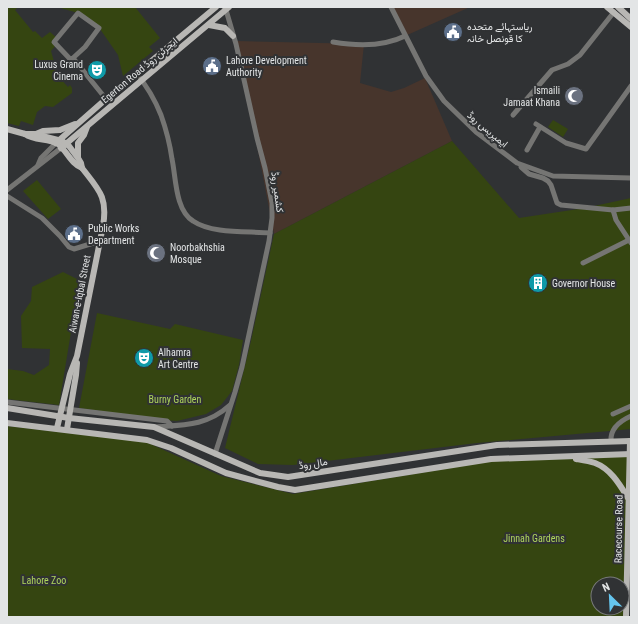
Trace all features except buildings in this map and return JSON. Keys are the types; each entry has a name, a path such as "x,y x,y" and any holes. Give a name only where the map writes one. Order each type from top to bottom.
{"main road":[{"name":"Egerton Road ایجرٹن روڈ","path":"61,144 80,122 106,99 216,7"},
{"path":"607,7 616,10 631,19"},
{"name":"Egerton Road ایجرٹن روڈ","path":"61,144 87,128 226,8"},
{"path":"616,10 631,28"},
{"path":"209,24 224,28 233,36"},
{"path":"7,129 25,134 36,134 60,130 80,122"},
{"path":"78,158 78,143 87,128"},
{"path":"25,134 30,138 61,144"},
{"path":"36,134 61,144"},
{"name":"Aiwan-e-Iqbal Street","path":"57,428 70,374 77,356 105,214 104,205 98,191 82,168 78,158 61,144"},
{"name":"Aiwan-e-Iqbal Street","path":"61,144 77,166 82,168"},
{"path":"67,429 76,375 77,356"},
{"name":"مال روڈ","path":"7,408 69,418 154,427 260,473 288,477 497,446 631,441"},
{"path":"7,423 67,429 147,440 171,448 226,473 294,490 491,460 631,454"},
{"name":"Racecourse Road","path":"626,617 631,441"},
{"path":"572,457 596,463 604,468 615,477 629,500"}],"street":[{"name":"ایمپریس روڈ","path":"391,7 426,76 444,101 476,132 517,163 553,176 631,178"},
{"name":"کشمیر روڈ","path":"215,454 242,367 272,218 270,192 226,8"},
{"path":"513,115 552,70 568,64 580,55 616,10"},
{"path":"73,58 85,47 99,28 78,13 54,42 70,59 73,58 106,99"},
{"path":"333,42 381,44 405,36"},
{"path":"136,73 150,92 161,116 172,159 178,194 183,210 189,218 199,224 220,230 270,233"},
{"path":"527,150 538,126 566,143 586,149 631,86"},
{"path":"7,190 38,165 41,158 61,144"},
{"path":"517,163 529,174 548,181 551,185 557,203 561,205 613,210 631,208"},
{"path":"7,196 42,218 69,247 74,249 100,241"},
{"path":"583,263 630,241 616,220 613,210"},
{"path":"7,402 167,421 172,426"},
{"path":"154,427 191,425 205,421 218,415 231,404"},
{"path":"613,414 631,406"},
{"path":"611,441 610,436 617,424 631,416"}],"shaded area":[{"path":"391,7 470,7 405,36"},
{"path":"237,41 364,44 360,83 391,92 404,88 425,78 452,141 274,234"}],"green space":[{"path":"7,7 18,7 15,10 33,32 35,31 42,38 50,32 57,38 56,45 51,51 58,76 68,87 70,85 72,88 72,93 53,107 45,106 37,112 33,125 21,121 19,126 7,123"},
{"path":"57,7 135,7 160,38 149,47 153,51 123,76 118,55 100,29 78,13"},
{"path":"553,120 568,129 563,137 548,127"},
{"name":"Governor House","path":"452,141 519,218 585,208 631,198 631,429 477,443 293,465 258,464 225,448 251,341 274,234"},
{"path":"37,180 61,209 48,219 23,191"},
{"path":"63,272 83,282 71,332 59,405 7,399 7,369 23,371 34,375 49,365 50,349 22,348 21,316 31,301 32,287"},
{"name":"Burny Garden","path":"97,313 170,329 175,324 243,340 239,365 232,391 221,405 206,414 177,421 79,408"},
{"name":"Jinnah Gardens","path":"7,426 146,442 221,476 293,494 492,461 628,456 624,576 590,576 590,616 623,617 7,617"}],"place":[{"name":"ریاستہائے متحدہ کا قونصل خانہ","path":"453,32"},
{"name":"Lahore Development Authority","path":"212,66"},
{"name":"Luxus Grand Cinema","path":"97,70"},
{"name":"Ismaili Jamaat Khana","path":"574,96"},
{"name":"Public Works Department","path":"74,234"},
{"name":"Noorbakhshia Mosque","path":"156,253"},
{"name":"Governor House","path":"538,283"},
{"name":"Alhamra Art Centre","path":"144,358"}],"park label":[{"name":"Lahore Zoo","path":"44,580"}]}
